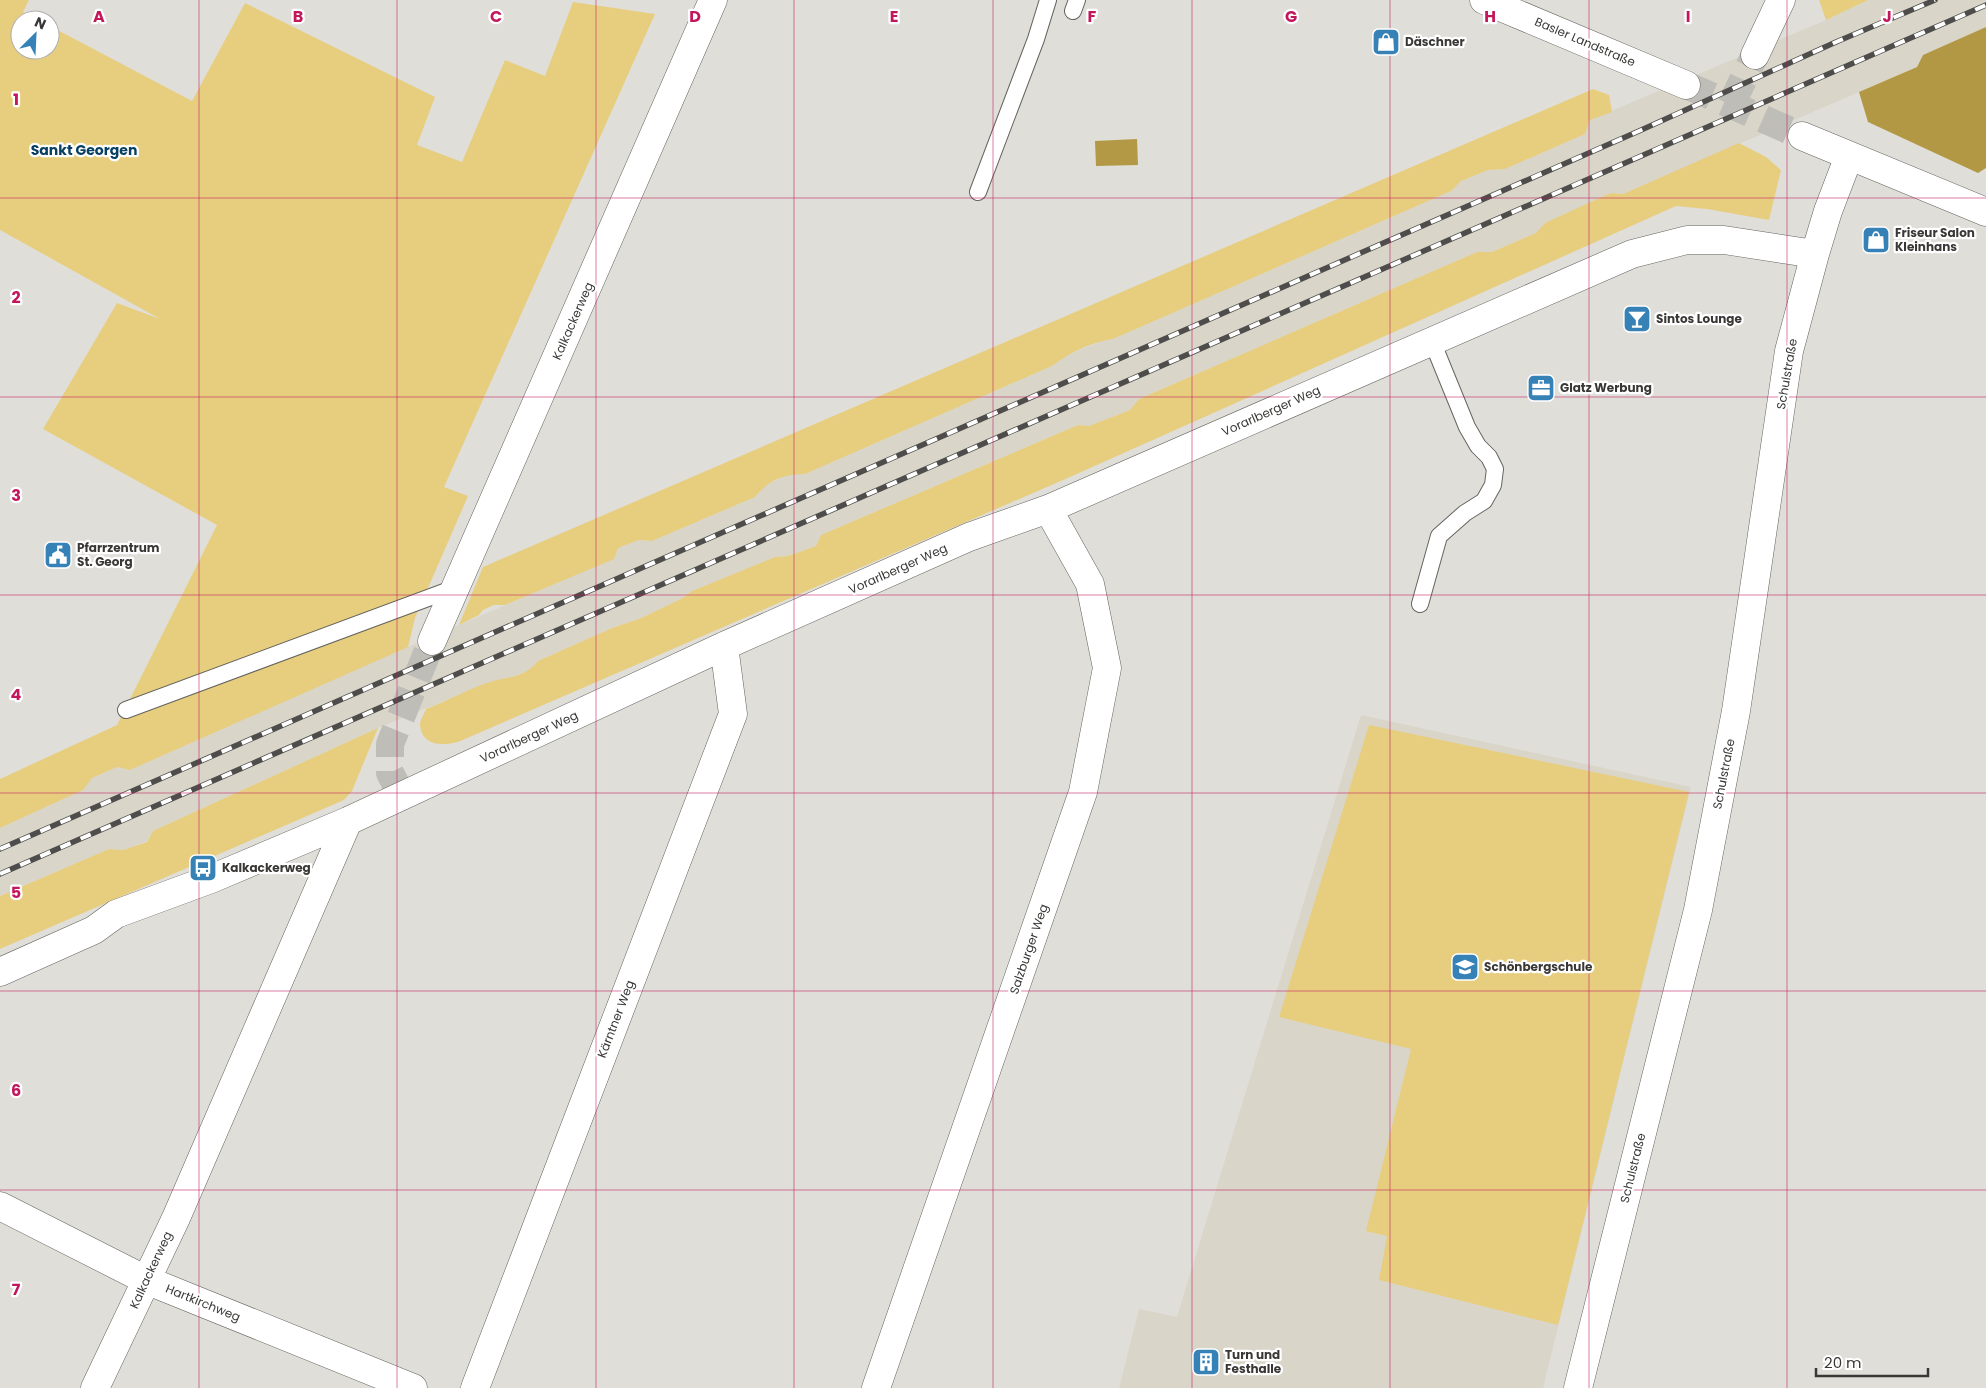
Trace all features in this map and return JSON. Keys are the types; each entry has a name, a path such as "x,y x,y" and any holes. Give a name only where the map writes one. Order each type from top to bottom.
{"street":[{"name":"Kalkackerweg","path":"432,641 713,0"},
{"name":"Basler Landstraße","path":"1484,0 1686,85"},
{"path":"1755,56 1781,0"},
{"path":"1802,136 1986,212"},
{"name":"Schulstraße","path":"1578,1388 1698,910 1736,711 1789,351 1815,254 1848,156"},
{"name":"Vorarlberger Weg","path":"0,972 94,930 116,914 210,879 348,821 724,646 969,537 1048,509 1632,254 1686,240 1724,240 1815,254"},
{"name":"Salzburger Weg","path":"876,1388 1085,782 1107,668 1090,584 1048,509"},
{"name":"Kärntner Weg","path":"475,1388 733,714 724,646"},
{"name":"Kalkackerweg","path":"94,1388 180,1209 348,821"},
{"name":"Hartkirchweg","path":"0,1206 146,1280 412,1388"}],"lane":[{"path":"978,192 1036,39 1048,0"},
{"path":"1420,604 1439,536 1465,513 1484,501 1493,485 1495,469 1489,457 1478,446 1467,427 1432,341"},
{"path":"126,710 455,588"}],"shaded area":[{"path":"0,0 29,0 24,10 10,10 10,60 60,60 60,31 192,101 245,3 435,97 417,145 462,162 505,60 545,76 573,2 655,14 444,487 468,496 415,618 408,647 130,770 117,767 92,778 83,790 0,828 0,779 117,725 217,525 43,429 117,303 160,319 0,230"},
{"path":"1819,0 1868,0 1826,20"},
{"path":"1868,0 1986,0 1986,27 1923,55 1917,67 1623,194 1612,193 1545,223 1536,233 1492,252 1477,252 1139,399 1130,410 1089,426 1078,425 821,535 816,546 788,556 775,557 692,591 681,599 639,619 612,628 538,661 531,670 504,680 490,682 378,728 153,831 147,841 123,850 109,849 0,896 0,828 83,790 92,778 117,767 130,770 389,655 613,559 618,548 639,540 652,541 755,497 765,485 789,474 805,474 1052,366 1064,356 1102,341 1113,339 1451,191 1461,181 1488,170 1505,169 1585,134 1590,120 1826,20"},
{"path":"1986,27 1986,168 1978,173 1868,122 1859,92 1917,67 1923,55"},
{"path":"1593,89 1609,95 1612,112 1590,120 1585,134 1505,169 1488,170 1461,181 1451,191 1113,339 1081,349 1052,366 805,474 790,475 777,479 766,486 755,497 652,541 639,540 618,548 614,559 505,605 494,605 459,625 483,567"},
{"path":"1137,139 1138,165 1096,166 1095,141"},
{"path":"1739,143 1766,157 1781,170 1769,220 1707,209 1676,206 1070,477 458,742 434,743 429,741 422,732 420,723 426,709 490,682 522,674 533,667 538,661 612,628 639,619 681,599 692,591 775,557 788,556 816,546 821,535 1078,425 1089,426 1130,410 1139,399 1477,252 1492,252 1536,233 1545,223 1606,195 1612,193 1623,194"},
{"name":"Schönbergschule","path":"1361,715 1691,787 1543,1388 1119,1388 1139,1309 1177,1317"},
{"name":"Schönbergschule","path":"1369,725 1689,792 1558,1325 1379,1280 1387,1236 1366,1231 1411,1049 1279,1017"},
{"path":"378,728 352,791 344,800 0,949 0,896 109,849 123,850 147,842 153,831"}],"tunnel":[{"path":"1731,105 1755,55"},
{"path":"1686,85 1802,136"},
{"path":"402,796 390,773 390,744 432,641"}],"railway":[{"path":"0,849 1935,0"},
{"path":"0,874 1986,5"}],"place":[{"name":"Däschner","path":"1386,42"},
{"name":"Friseur Salon Kleinhans","path":"1876,240"},
{"name":"Sintos Lounge","path":"1637,319"},
{"name":"Glatz Werbung","path":"1541,388"},
{"name":"Pfarrzentrum St. Georg","path":"58,555"},
{"name":"Kalkackerweg","path":"203,868"},
{"name":"Schönbergschule","path":"1465,967"},
{"name":"Turn und Festhalle","path":"1206,1362"}],"district":[{"name":"Sankt Georgen","path":"84,150"}]}
